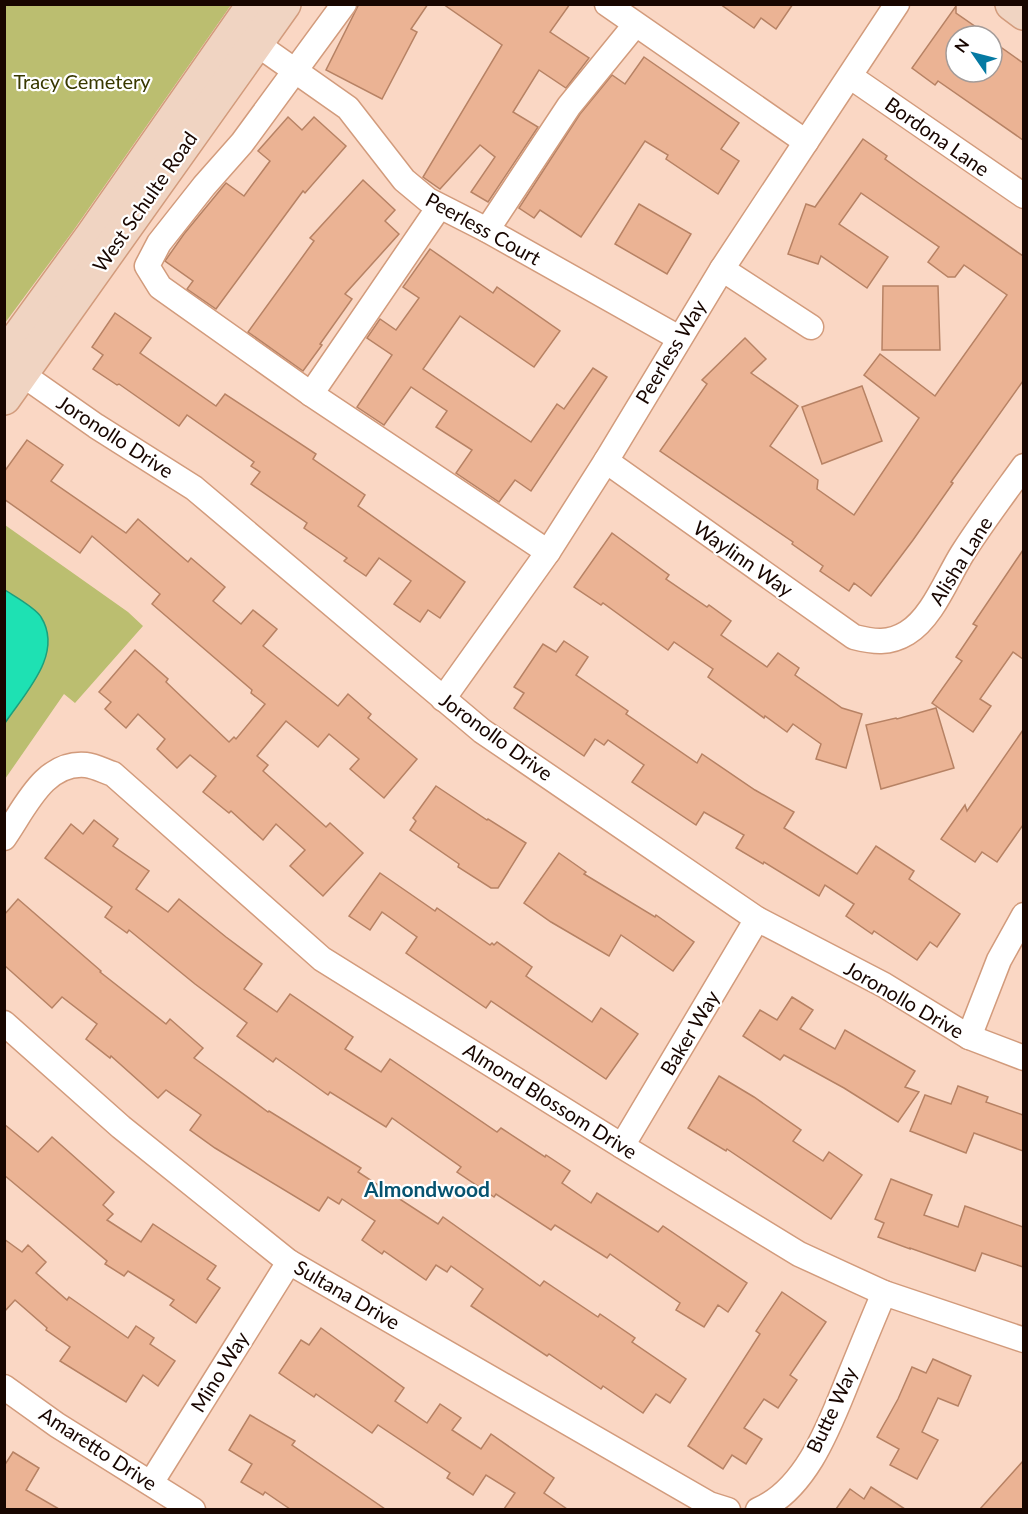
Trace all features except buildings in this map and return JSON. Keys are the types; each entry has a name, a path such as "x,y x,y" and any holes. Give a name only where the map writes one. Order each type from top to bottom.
{"main road":[{"name":"West Schulte Road","path":"9,373 134,176 254,4"},
{"name":"West Schulte Road","path":"9,373 284,4"},
{"path":"1012,4 1023,13"}],"street":[{"path":"344,4 242,144 204,186 159,243 147,266 160,287 311,394 548,552"},
{"path":"607,4 806,142"},
{"name":"Peerless Way","path":"443,699 548,552 722,269 851,77 897,4"},
{"path":"487,230 569,106 635,25"},
{"name":"Peerless Court","path":"256,44 348,108 404,180 439,207 487,230 680,338"},
{"name":"Bordona Lane","path":"851,77 1023,196"},
{"path":"311,394 439,207"},
{"path":"722,269 811,327"},
{"name":"Joronollo Drive","path":"9,373 194,488 482,731 757,919 884,986 969,1037 1023,1058"},
{"name":"Waylinn Way","path":"606,461 854,637 873,642 886,642"},
{"name":"Alisha Lane","path":"886,642 908,633 926,616 962,554 1023,466"},
{"name":"Almond Blossom Drive","path":"4,838 45,778 65,766 87,765 112,774 322,959 622,1146 800,1254 884,1293 1023,1340"},
{"path":"969,1037 999,960 1023,915"},
{"name":"Baker Way","path":"622,1146 757,919"},
{"name":"Sultana Drive","path":"4,1023 121,1127 289,1262 709,1504 728,1509"},
{"name":"Mino Way","path":"150,1483 289,1262"},
{"name":"Butte Way","path":"758,1509 766,1506 792,1485 825,1436 884,1293"},
{"name":"Amaretto Drive","path":"4,1387 57,1425 193,1509"}],"green space":[{"name":"Tracy Cemetery","path":"5,4 231,5 73,231 5,323"},
{"path":"5,525 128,612 143,626 75,703 64,694 5,779"}],"shaded area":[{"path":"5,590 30,606 41,617 47,631 48,645 39,673 5,723"}],"district":[{"name":"Almondwood","path":"427,1190"}]}
